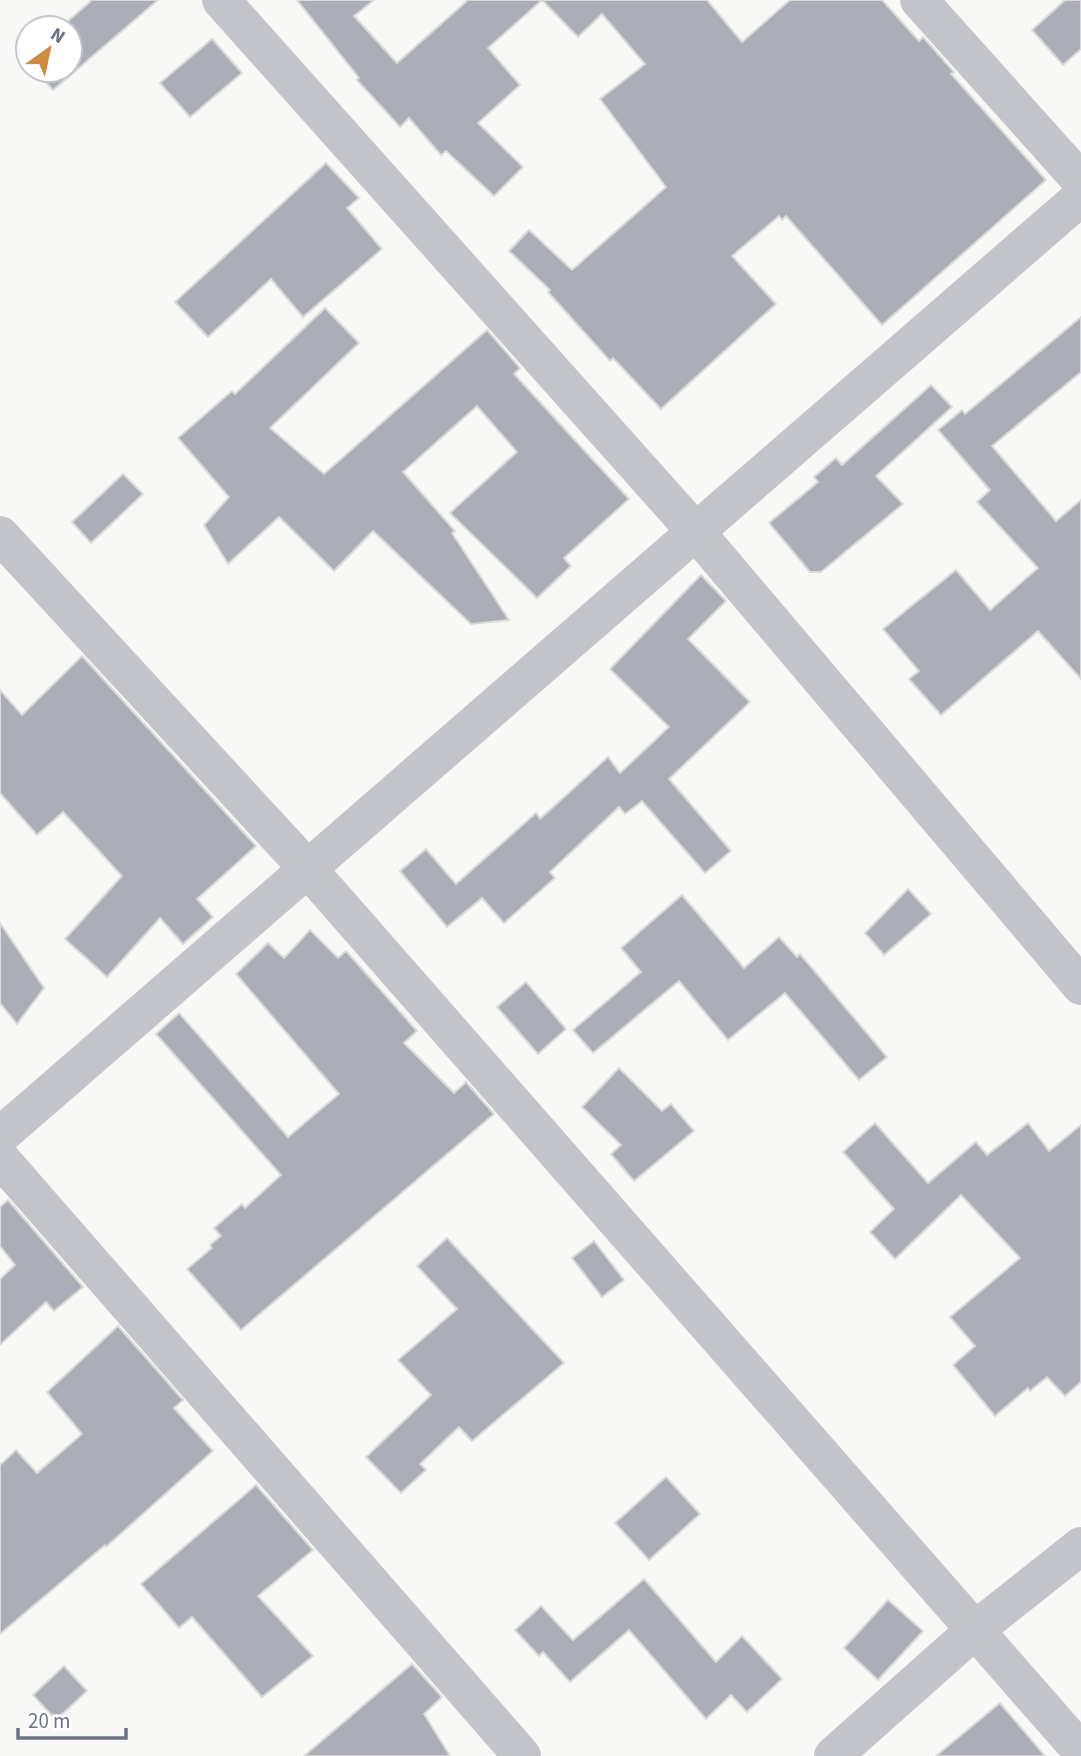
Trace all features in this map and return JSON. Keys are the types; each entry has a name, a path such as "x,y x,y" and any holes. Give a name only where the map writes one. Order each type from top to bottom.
{"street":[{"path":"221,0 696,532 1081,986"},
{"path":"919,0 1081,181"},
{"path":"0,1136 1081,197"},
{"path":"0,535 308,869 1081,1751"},
{"path":"0,1158 522,1756"},
{"path":"833,1756 975,1630 1081,1546"}],"building":[{"path":"92,0 158,0 84,63 84,14 76,14"},
{"path":"297,0 374,0 354,16 397,63 468,0 542,0 488,48 520,85 478,123 523,167 494,196 446,151 441,155 409,118 400,127 357,80 359,78"},
{"path":"542,0 707,0 742,42 790,0 882,0 919,41 923,37 954,72 951,74 1046,180 882,325 786,216 782,220 779,216 732,256 776,304 661,409 613,358 610,361 548,292 550,290 509,251 529,230 572,270 666,187 600,99 645,64 602,14 578,37"},
{"path":"1065,0 1081,0 1081,49 1063,65 1032,30"},
{"path":"212,39 242,73 190,117 160,83"},
{"path":"48,84 60,84 53,90"},
{"path":"326,163 359,198 347,208 382,249 303,317 271,279 208,337 175,302"},
{"path":"325,308 359,343 270,428 324,474 487,330 520,368 514,374 629,499 564,558 571,566 537,598 450,513 517,452 477,406 403,472 455,531 452,533 509,620 471,624 373,531 334,571 279,517 228,564 204,525 229,497 178,438 232,391 235,394"},
{"path":"1081,317 1081,372 992,446 1056,521 1081,500 1081,679 1038,631 941,715 909,679 919,671 883,629 956,570 990,610 1038,568 977,502 990,490 938,430 962,410 965,414"},
{"path":"931,385 952,407 876,476 903,504 821,572 810,572 769,523 818,482 814,477 836,458 842,465"},
{"path":"123,474 143,494 91,543 72,522"},
{"path":"701,575 726,601 688,639 750,702 669,779 731,851 705,873 642,801 625,814 619,807 550,872 555,878 504,923 482,898 447,927 400,871 426,849 456,884 536,813 540,819 608,757 620,773 669,727 610,669"},
{"path":"82,656 256,846 197,899 213,917 183,944 160,918 107,977 65,939 122,876 63,812 37,835 0,793 0,690 22,715"},
{"path":"908,889 931,914 884,955 865,933"},
{"path":"682,895 744,968 779,937 797,957 800,954 887,1057 859,1080 785,993 728,1040 679,981 593,1053 573,1030 641,972 621,948"},
{"path":"0,923 44,988 17,1024 0,1003"},
{"path":"310,930 338,958 346,951 417,1031 404,1043 454,1093 466,1082 494,1114 241,1330 187,1269 212,1248 210,1245 221,1236 214,1228 242,1204 245,1208 281,1175 156,1034 179,1013 288,1137 339,1094 236,974 268,943 284,958"},
{"path":"526,982 566,1029 538,1054 497,1007"},
{"path":"619,1068 662,1111 671,1104 694,1131 634,1181 611,1154 621,1145 582,1107"},
{"path":"875,1123 928,1183 976,1142 987,1155 1028,1123 1049,1151 1081,1125 1081,1382 1065,1396 1047,1377 1030,1391 1028,1388 995,1416 953,1365 975,1346 950,1317 1020,1258 961,1195 895,1259 870,1232 894,1209 843,1152"},
{"path":"8,1200 83,1287 54,1311 46,1302 0,1345 0,1279 15,1265 0,1246 0,1207"},
{"path":"447,1238 564,1363 472,1441 459,1427 420,1464 426,1470 401,1493 366,1457 431,1395 398,1360 457,1309 417,1266"},
{"path":"594,1241 624,1280 602,1297 572,1258"},
{"path":"118,1326 183,1400 174,1408 213,1451 106,1547 105,1545 0,1634 0,1465 16,1450 37,1473 82,1434 47,1392"},
{"path":"666,1477 700,1514 649,1560 615,1523"},
{"path":"256,1485 313,1550 258,1596 313,1656 262,1697 192,1617 179,1628 141,1584"},
{"path":"644,1579 716,1662 742,1636 782,1679 747,1712 731,1695 706,1719 629,1630 570,1682 543,1652 539,1656 515,1630 541,1606 573,1640"},
{"path":"888,1600 923,1631 878,1680 844,1648"},
{"path":"412,1664 442,1697 424,1714 450,1756 304,1756"},
{"path":"64,1666 87,1691 56,1720 33,1695"},
{"path":"1000,1703 1045,1756 936,1756"}]}
